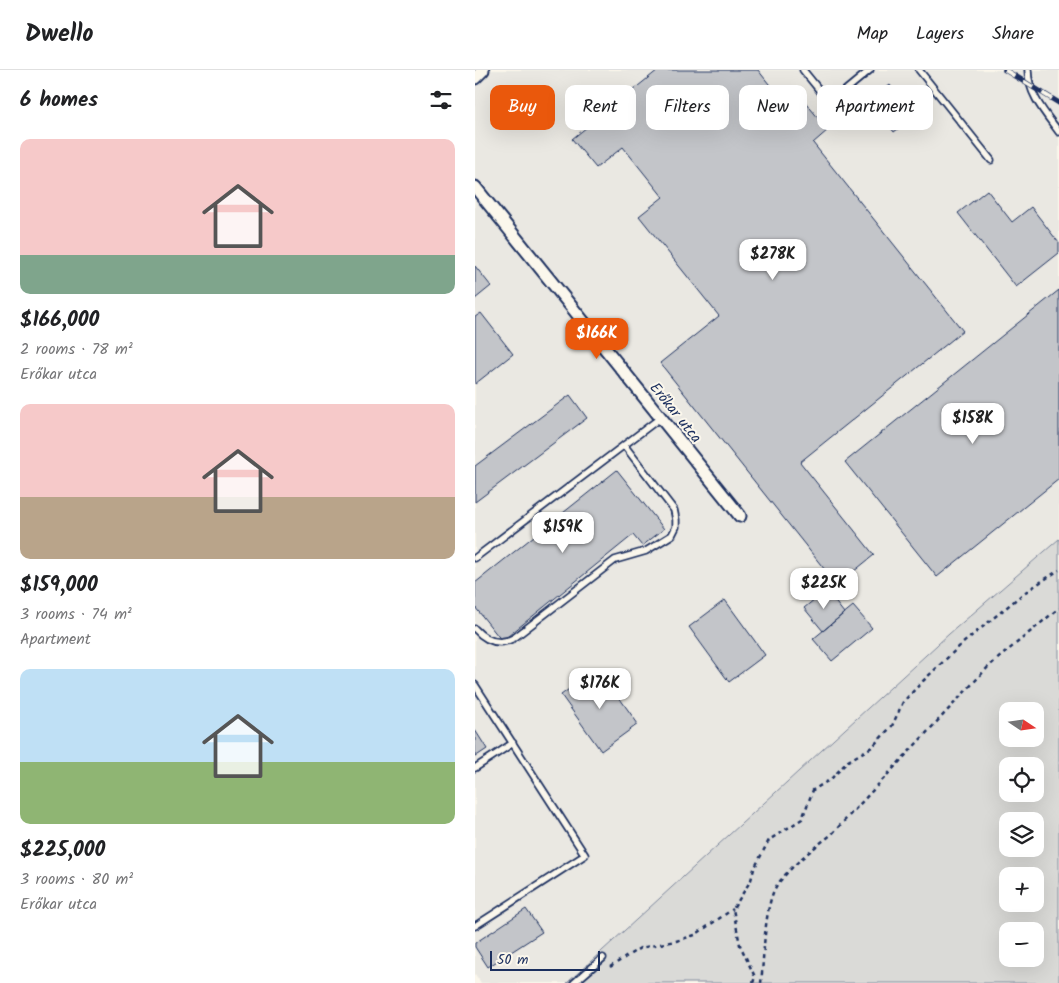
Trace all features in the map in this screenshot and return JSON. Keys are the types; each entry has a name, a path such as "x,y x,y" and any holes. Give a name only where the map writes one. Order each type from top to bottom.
{"street":[{"path":"475,78 483,70"},
{"name":"Erőkar utca","path":"475,187 740,516"}],"lane":[{"path":"803,70 817,87"},
{"path":"852,85 870,70"},
{"path":"919,70 991,160"},
{"path":"1028,70 1030,86 1035,98 1059,132"},
{"path":"475,558 660,418"},
{"path":"475,629 488,640 505,642 514,638 615,560 646,552 672,535 676,527 674,510 624,445"},
{"path":"475,685 585,855 475,926"},
{"path":"475,768 513,743"},
{"path":"574,983 603,958"}],"path":[{"path":"589,970 610,967 640,948 695,935 733,909 751,880 754,869 769,840 802,820 813,790 831,779 848,761 872,747 893,726 903,702 963,643 1024,593 1059,570"},
{"path":"761,983 768,911 776,886 807,853 831,835 989,666 1059,608"},
{"path":"733,909 740,945 755,977 753,983"}],"shaded area":[{"path":"475,70 1059,70 1059,539 949,634 567,983 481,983 475,974"},
{"path":"1059,539 1059,983 567,983 949,634"}],"building":[{"path":"658,70 758,70 770,85 739,85 739,130 807,130 807,104 817,116 817,130 828,130 813,143 963,331 800,462 874,555 837,585 660,363 719,316 639,216 663,197 623,147 596,168 572,139 583,130 636,130 636,88"},
{"path":"987,190 1012,222 1031,207 1059,243 1059,253 1016,287 958,213"},
{"path":"475,266 491,286 475,299"},
{"path":"1059,290 1059,479 937,577 845,462"},
{"path":"481,313 513,354 475,384 475,317"},
{"path":"570,395 587,418 475,502 475,466"},
{"path":"617,470 664,529 642,546 633,535 502,641 475,607 475,583"},
{"path":"826,590 844,613 823,631 804,608"},
{"path":"725,600 765,655 729,682 689,627"},
{"path":"853,606 872,628 832,661 813,639"},
{"path":"598,668 638,724 601,751 561,695"},
{"path":"475,730 487,749 475,757"},
{"path":"526,909 542,932 488,967 475,947 475,943"}],"railway":[{"path":"1005,70 1059,103"}]}
